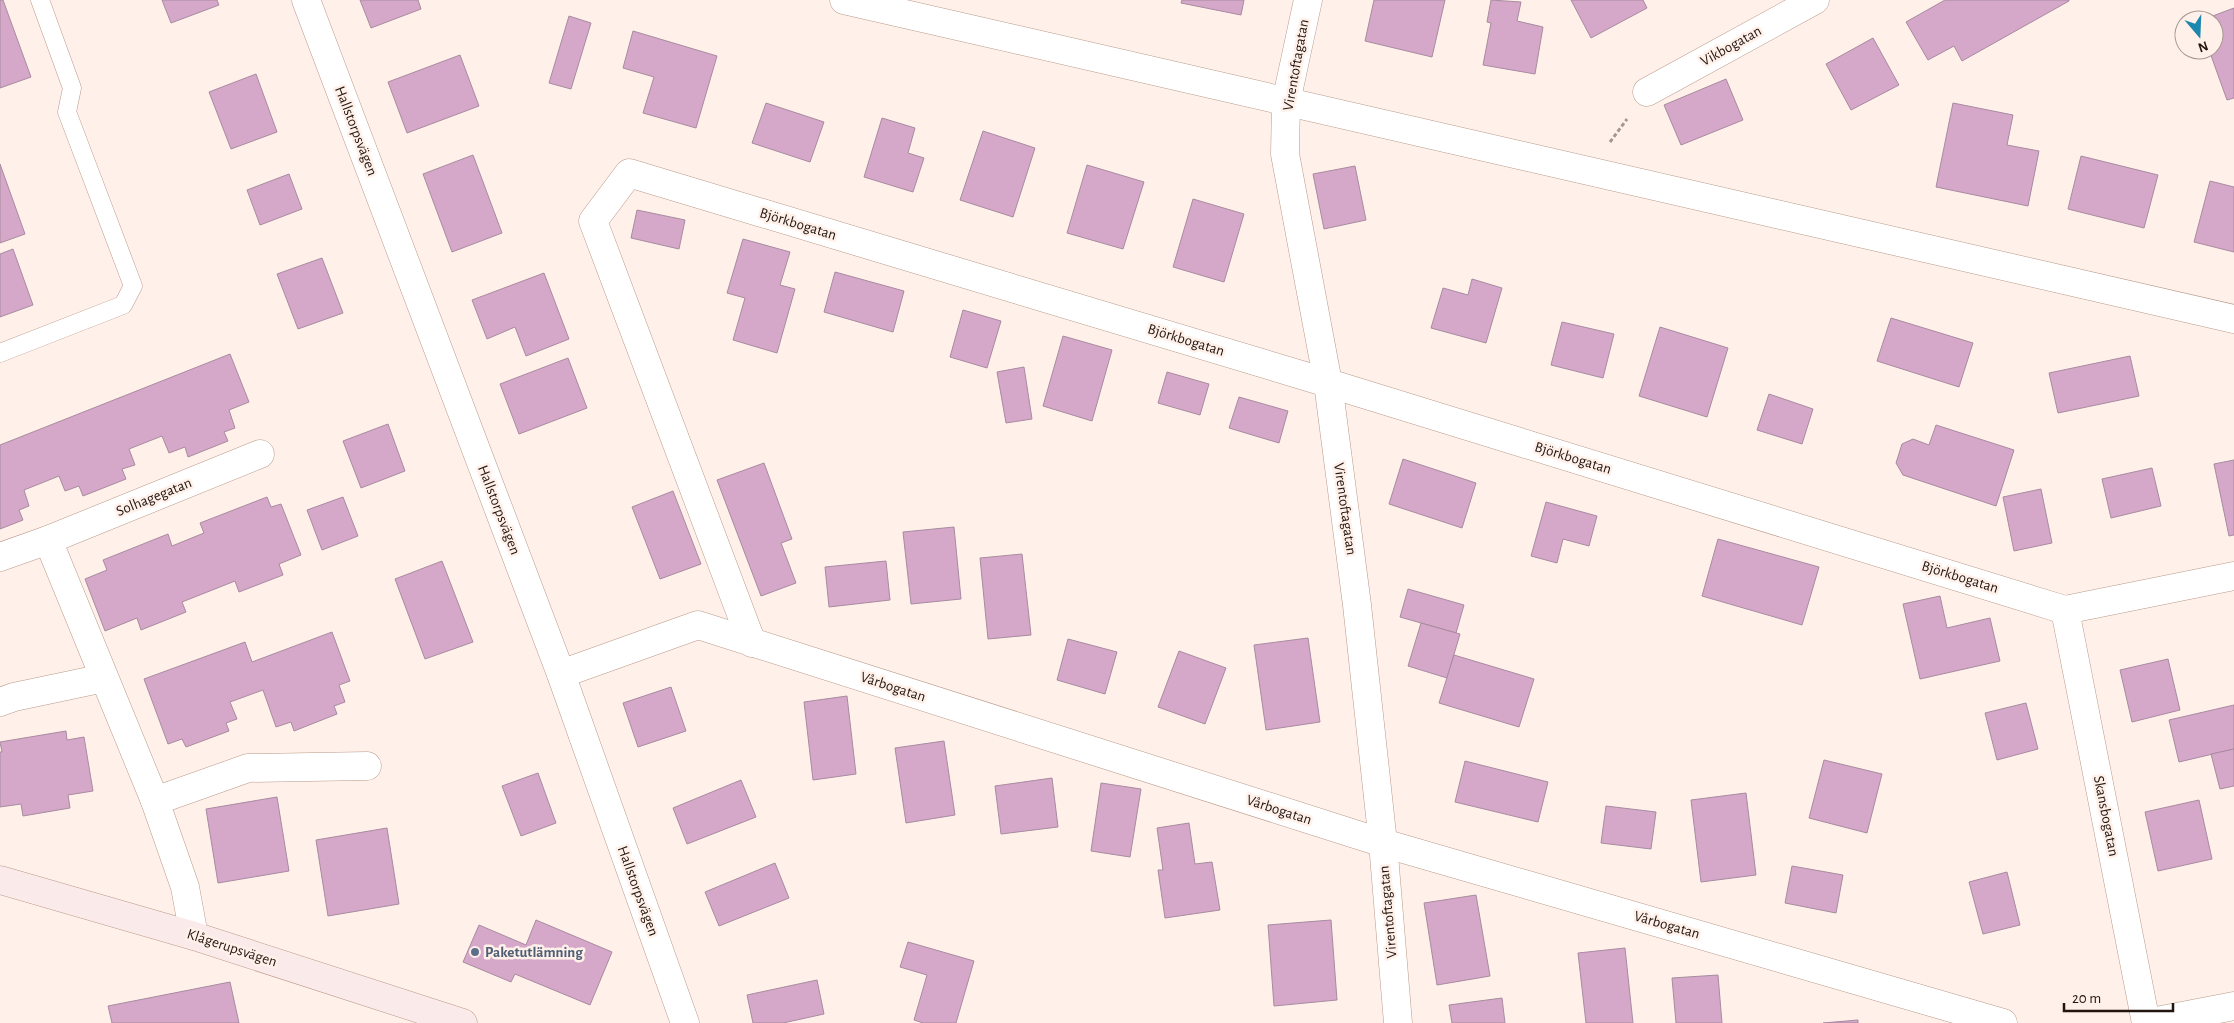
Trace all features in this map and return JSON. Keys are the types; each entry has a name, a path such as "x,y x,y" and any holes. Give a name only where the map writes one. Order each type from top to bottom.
{"street":[{"name":"Hallstorpsvägen","path":"306,0 561,674 686,1023"},
{"path":"844,0 2234,319"},
{"name":"Virentoftagatan","path":"1308,0 1286,102 1285,154 1328,383 1358,605 1383,843 1398,1023"},
{"name":"Vikbogatan","path":"1647,92 1814,0"},
{"name":"Björkbogatan","path":"752,642 593,222 629,173 1328,383 2065,610 2234,576"},
{"name":"Solhagegatan","path":"0,557 48,540 260,454"},
{"path":"48,540 155,801 185,886 194,936"},
{"name":"Skansbogatan","path":"2065,610 2146,1023"},
{"name":"Vårbogatan","path":"561,674 698,625 1383,843 2003,1023"},
{"path":"0,702 14,697 104,678"},
{"path":"155,801 248,768 367,766"},
{"name":"Klågerupsvägen","path":"0,880 194,936 462,1023"},
{"path":"2146,1023 2234,1006"}],"lane":[{"path":"0,353 123,305 133,286 67,112 72,88 40,0"}],"path":[{"path":"1589,171 1647,92"}],"building":[{"path":"0,0 3,0 31,77 0,88"},
{"path":"162,0 217,0 219,5 171,23"},
{"path":"360,0 418,0 421,9 371,28"},
{"path":"1182,0 1244,0 1241,15 1181,3"},
{"path":"1374,0 1445,0 1432,57 1365,41"},
{"path":"1491,0 1521,2 1517,21 1543,27 1535,74 1483,65 1491,23 1487,22"},
{"path":"1571,0 1643,0 1647,8 1591,38"},
{"path":"1945,0 2069,1 1962,61 1954,46 1928,60 1906,22"},
{"path":"2234,8 2234,98 2227,100 2213,60 2224,60 2224,12"},
{"path":"569,16 591,23 571,89 549,83"},
{"path":"633,31 717,56 696,128 643,113 654,77 623,68"},
{"path":"1873,38 1899,85 1851,110 1826,64"},
{"path":"460,55 479,106 407,133 388,82"},
{"path":"256,74 277,132 231,149 209,92"},
{"path":"1726,79 1743,120 1681,145 1664,105"},
{"path":"766,103 824,122 810,162 752,143"},
{"path":"1953,103 2013,115 2007,145 2039,151 2028,206 1936,187"},
{"path":"882,118 915,128 908,153 924,158 913,192 864,177"},
{"path":"983,131 1035,148 1013,217 960,200"},
{"path":"473,155 502,233 452,252 423,174"},
{"path":"2081,156 2158,175 2144,228 2068,209"},
{"path":"0,164 25,234 0,243"},
{"path":"1087,165 1144,182 1123,249 1067,233"},
{"path":"1355,166 1366,220 1324,229 1313,174"},
{"path":"289,174 302,209 260,225 247,190"},
{"path":"2210,181 2234,187 2234,252 2194,242"},
{"path":"1193,199 1244,214 1224,282 1173,267"},
{"path":"637,210 685,220 679,249 631,238"},
{"path":"743,239 790,252 780,285 795,289 777,353 733,340 745,298 727,293"},
{"path":"13,249 33,305 0,317 0,254"},
{"path":"322,258 343,313 298,329 277,274"},
{"path":"835,272 904,291 893,332 824,312"},
{"path":"544,273 569,339 526,356 515,327 487,339 472,300"},
{"path":"1472,279 1502,288 1486,343 1431,328 1443,288 1468,295"},
{"path":"963,310 1001,321 987,368 950,357"},
{"path":"1891,318 1973,343 1959,387 1877,361"},
{"path":"1562,322 1614,334 1603,378 1551,365"},
{"path":"1660,327 1728,348 1707,417 1639,396"},
{"path":"1063,336 1112,350 1092,421 1043,406"},
{"path":"230,354 249,402 229,410 235,428 224,432 228,441 188,457 185,447 169,453 162,436 129,449 135,465 122,469 126,479 83,496 79,486 65,491 59,476 24,490 29,506 19,510 23,520 0,529 0,445"},
{"path":"2130,356 2139,396 2058,413 2049,373"},
{"path":"568,358 587,408 519,434 500,384"},
{"path":"1024,367 1032,419 1006,423 997,372"},
{"path":"1167,372 1209,384 1200,415 1158,403"},
{"path":"1769,394 1813,409 1802,444 1757,430"},
{"path":"1239,397 1288,411 1279,443 1229,428"},
{"path":"388,424 405,471 361,488 343,441"},
{"path":"1936,425 2014,450 1996,506 1903,475 1896,463 1902,444 1913,439 1929,445"},
{"path":"1403,459 1476,483 1462,528 1389,504"},
{"path":"2234,460 2234,535 2229,536 2214,464"},
{"path":"764,463 792,539 781,543 796,583 761,596 717,480"},
{"path":"2152,468 2161,506 2111,518 2102,479"},
{"path":"2041,489 2052,543 2014,551 2003,497"},
{"path":"673,491 701,564 660,579 632,507"},
{"path":"267,497 271,507 281,504 301,555 279,564 283,575 239,592 235,581 182,602 186,612 141,630 137,618 105,631 85,579 107,570 103,560 168,534 172,546 204,533 200,523"},
{"path":"343,497 358,536 322,550 307,510"},
{"path":"1546,502 1597,516 1589,546 1563,539 1557,563 1531,556"},
{"path":"954,527 961,599 911,604 903,532"},
{"path":"1718,539 1819,567 1802,625 1702,596"},
{"path":"1022,554 1031,635 988,639 980,558"},
{"path":"442,561 473,642 425,659 395,579"},
{"path":"886,561 890,600 829,607 825,567"},
{"path":"1408,589 1464,605 1456,633 1400,617"},
{"path":"1940,596 1947,628 1990,618 2000,661 1920,679 1903,604"},
{"path":"1421,623 1460,634 1447,678 1408,666"},
{"path":"332,632 350,681 339,685 345,702 334,706 337,714 294,731 291,722 276,727 263,690 230,702 237,719 226,723 229,731 186,747 182,739 168,744 144,679 245,642 252,662"},
{"path":"1308,638 1320,722 1266,730 1254,645"},
{"path":"1068,639 1117,652 1105,694 1057,680"},
{"path":"1179,651 1226,668 1205,724 1158,707"},
{"path":"1454,655 1534,679 1519,727 1439,703"},
{"path":"2168,659 2180,710 2132,722 2120,670"},
{"path":"671,687 686,731 638,747 623,703"},
{"path":"847,696 856,774 813,780 804,702"},
{"path":"2026,703 2038,749 1997,760 1985,713"},
{"path":"2234,705 2234,749 2179,762 2169,720"},
{"path":"66,731 67,740 84,737 93,791 68,795 70,808 23,816 21,804 0,807 0,752 2,752 0,742"},
{"path":"944,741 955,815 906,823 895,748"},
{"path":"2234,749 2234,786 2220,789 2211,754"},
{"path":"1824,760 1882,774 1867,833 1809,818"},
{"path":"1465,761 1548,782 1538,822 1455,802"},
{"path":"538,773 556,823 521,836 502,786"},
{"path":"1052,778 1058,827 1001,834 995,786"},
{"path":"741,780 756,817 687,844 673,808"},
{"path":"1101,783 1141,789 1130,857 1091,851"},
{"path":"1746,793 1756,875 1701,882 1691,800"},
{"path":"277,797 289,871 218,883 206,809"},
{"path":"2199,800 2212,859 2158,871 2145,812"},
{"path":"1606,806 1656,812 1651,849 1601,843"},
{"path":"1189,823 1195,864 1212,862 1220,910 1165,918 1158,870 1163,870 1157,828"},
{"path":"387,828 399,904 328,916 316,840"},
{"path":"775,863 789,898 719,926 705,892"},
{"path":"1792,866 1843,875 1836,913 1785,903"},
{"path":"2007,872 2020,925 1983,934 1969,882"},
{"path":"1476,895 1490,976 1437,985 1424,903"},
{"path":"536,920 612,952 590,1005 515,974 511,982 463,962 479,925 526,945"},
{"path":"1331,920 1337,1000 1274,1006 1268,925"},
{"path":"908,942 974,961 956,1023 923,1023 914,1020 927,975 900,967"},
{"path":"1625,948 1633,1023 1586,1023 1578,953"},
{"path":"1718,975 1722,1023 1676,1023 1672,978"},
{"path":"817,980 824,1014 783,1023 753,1023 747,995"},
{"path":"230,982 239,1023 112,1023 108,1006"},
{"path":"1502,998 1505,1023 1452,1023 1449,1005"},
{"path":"1858,1020 1858,1023 1823,1023"}],"place":[{"name":"Paketutlämning","path":"475,952"}]}
